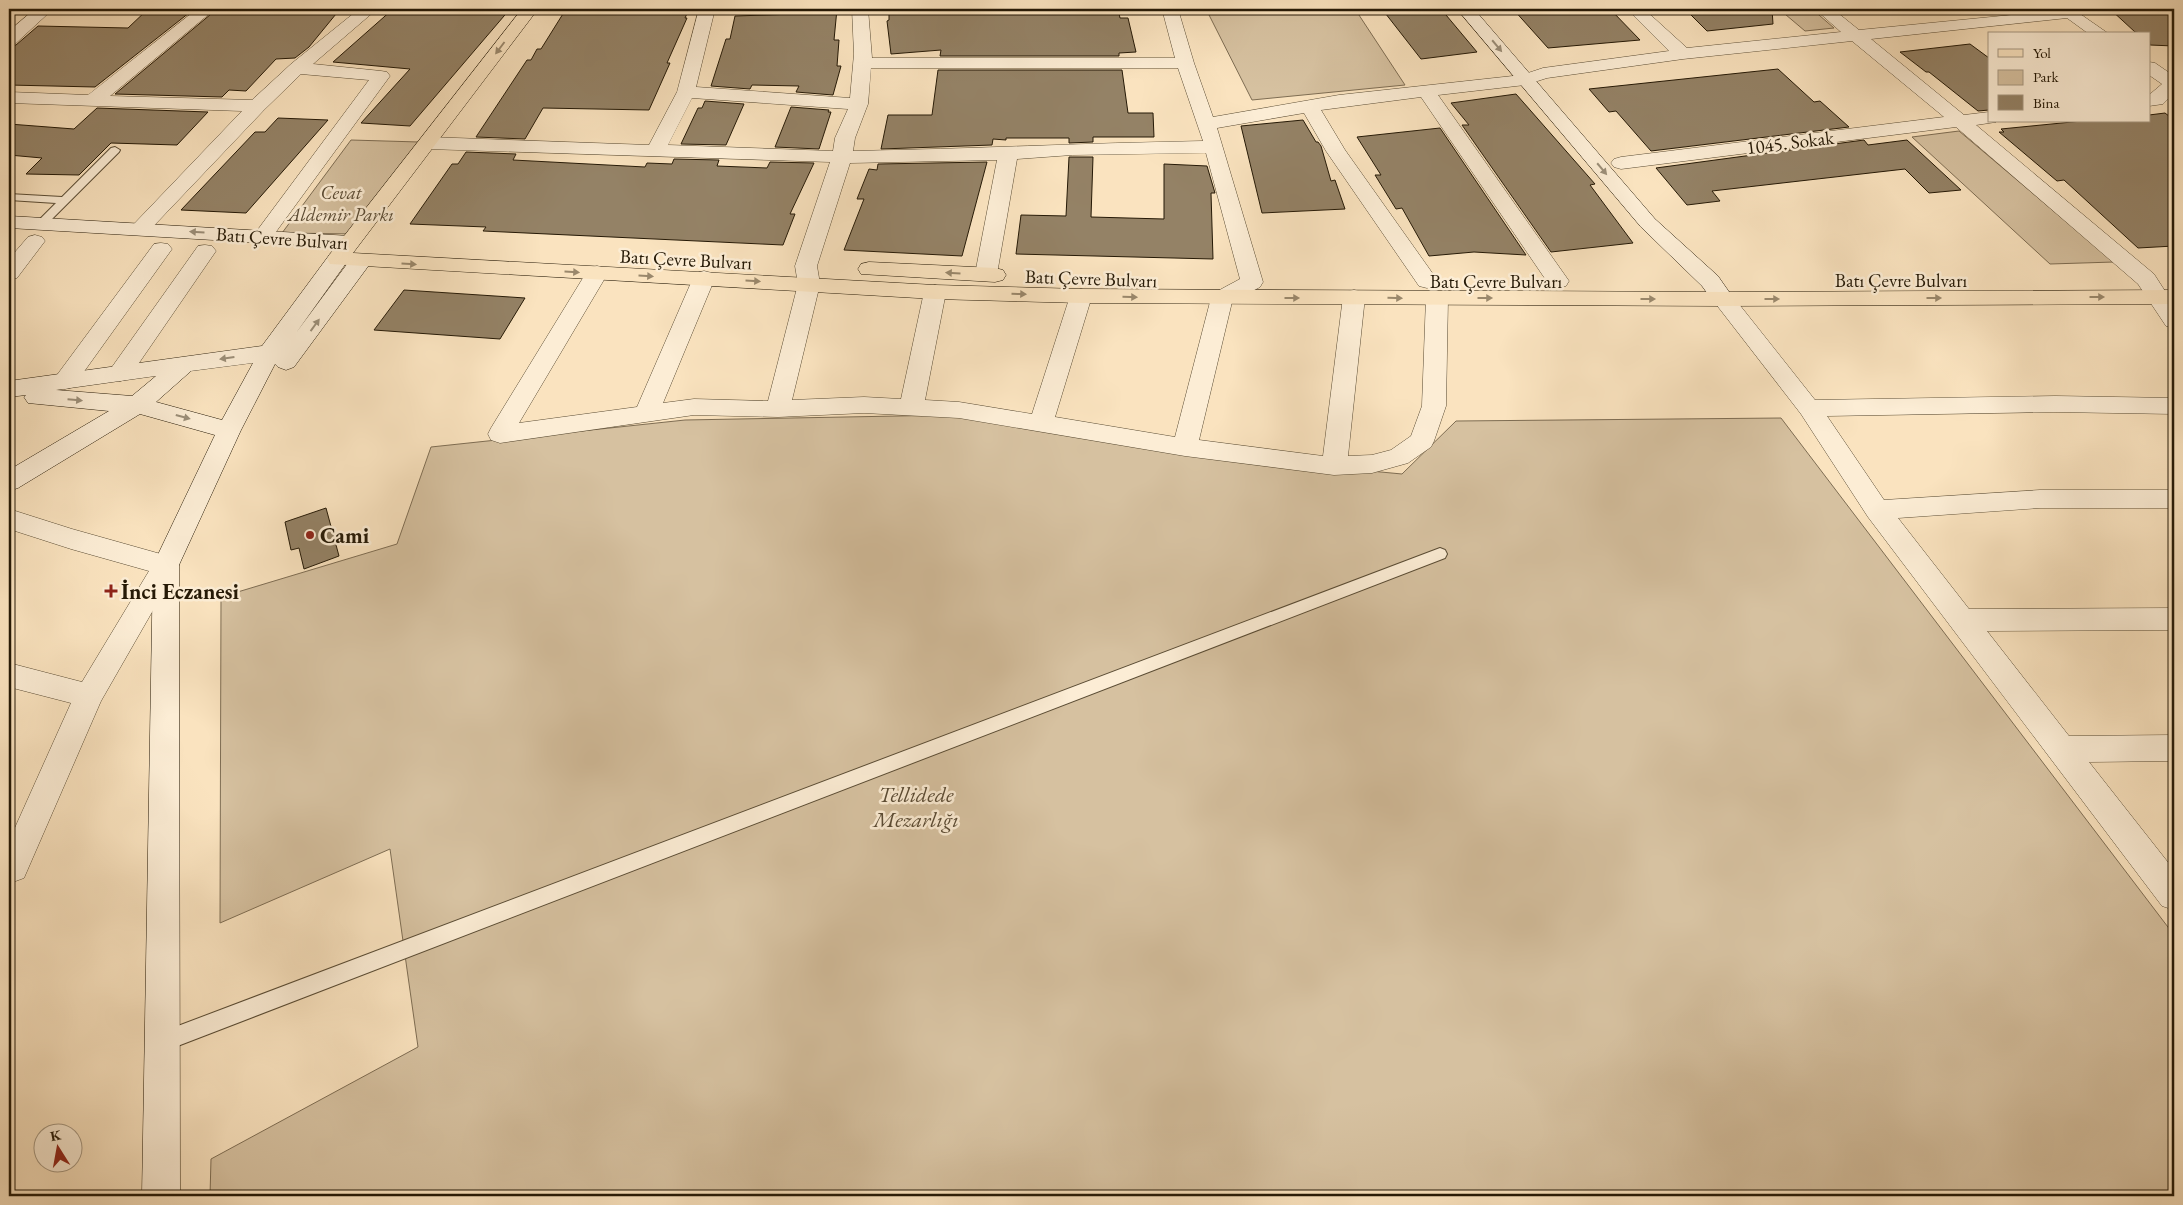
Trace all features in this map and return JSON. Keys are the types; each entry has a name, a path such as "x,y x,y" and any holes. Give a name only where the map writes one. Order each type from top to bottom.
{"main road":[{"path":"438,144 530,9"},
{"path":"355,252 438,144 548,9"},
{"name":"Batı Çevre Bulvarı","path":"355,252 807,275 935,292 1222,298 1354,297 1558,281 1716,290"},
{"name":"Batı Çevre Bulvarı","path":"355,252 597,274 704,278 807,275 986,274 1252,282 1432,290 2159,291 2174,278"}],"street":[{"path":"9,40 45,9"},
{"path":"92,101 207,9"},
{"path":"140,229 257,106 297,68 369,9"},
{"path":"655,151 686,92 707,9"},
{"path":"778,409 807,275 842,157 845,138 859,104 863,54 860,9"},
{"path":"1170,9 1185,63 1214,147 1252,282 1222,298 1185,447"},
{"path":"1465,9 1534,77 1579,114"},
{"path":"1485,9 1534,77 1648,223 1716,290 1808,408 1876,510 2174,894"},
{"path":"1635,9 1683,54"},
{"path":"1823,9 1960,121 2159,291 2174,321"},
{"path":"1943,9 1983,38"},
{"path":"1206,124 1310,106 1534,77 1683,54 2067,11 2098,32"},
{"path":"861,63 1185,63"},
{"path":"263,236 381,76 297,68"},
{"path":"2150,68 2174,84 2156,100 2150,101"},
{"path":"1426,91 1558,281"},
{"path":"686,92 859,104"},
{"path":"10,100 257,106"},
{"path":"597,274 500,434 694,407 778,409 864,405 959,410 1185,447 1334,466 1372,464 1400,457 1422,441 1434,406 1432,290 1336,151 1310,106"},
{"name":"1045. Sokak","path":"1716,290 1671,223 1615,156 1988,118"},
{"path":"438,144 842,157 1008,154 1072,149 1214,147"},
{"path":"986,274 1008,154"},
{"name":"Batı Çevre Bulvarı","path":"9,222 38,232 161,249 355,252"},
{"name":"Batı Çevre Bulvarı","path":"9,239 38,232 140,229 263,236 355,252"},
{"path":"9,273 38,232"},
{"path":"65,381 161,249"},
{"path":"120,373 205,251"},
{"path":"228,430 297,349 355,252"},
{"path":"10,870 89,696 166,565 228,430 270,352 355,252"},
{"path":"646,414 704,278"},
{"path":"911,408 935,292"},
{"path":"1041,423 1081,296"},
{"path":"1334,466 1354,297"},
{"path":"9,389 297,349"},
{"path":"9,482 137,405 185,364"},
{"path":"9,394 137,405 228,430"},
{"path":"1808,408 2055,404 2174,406"},
{"path":"1876,510 2040,499 2174,499"},
{"path":"9,519 71,539 166,565"},
{"path":"161,1196 166,565"},
{"path":"1963,620 2174,619"},
{"path":"9,674 89,696"},
{"path":"2063,749 2174,748"}],"lane":[{"path":"38,232 65,200 115,150"},
{"path":"9,197 65,200"},
{"path":"162,1042 1440,554"}],"green space":[{"path":"1206,9 1355,9 1405,85 1252,100"},
{"path":"1779,9 1812,9 1834,28 1805,31"},
{"path":"1959,131 2114,262 2050,264 1912,137"},
{"name":"Cevat Aldemir Parkı","path":"351,140 419,142 357,234 282,233"},
{"name":"Tellidede Mezarlığı","path":"952,415 1243,459 1402,474 1456,421 1781,418 2174,935 2174,1196 210,1196 211,1159 418,1047 390,849 220,923 221,597 397,544 431,447 685,420"}],"building":[{"path":"148,9 194,9 95,87 9,85 9,47 16,45 38,26 128,28"},
{"path":"217,9 271,9 267,14 336,14 309,47 295,58 276,59 246,91 229,90 222,97 115,94"},
{"path":"393,9 510,9 410,126 361,123 410,69 333,62"},
{"path":"566,9 689,9 685,18 687,18 667,63 670,63 649,110 543,108 525,139 476,137 527,60 531,60 537,49 541,49"},
{"path":"796,9 837,9 834,40 839,40 837,66 841,66 833,95 796,92 799,86 752,85 750,89 711,86 726,39 730,39 735,16 795,14"},
{"path":"889,9 1118,9 1120,18 1128,18 1136,52 1119,53 1119,56 940,56 941,50 891,54 887,21 889,20"},
{"path":"1382,9 1441,9 1477,52 1421,59"},
{"path":"1513,9 1610,9 1640,40 1548,48"},
{"path":"1685,9 1772,9 1773,24 1707,31"},
{"path":"2110,9 2174,9 2174,46 2150,45 2150,32 2135,32"},
{"path":"1970,44 1988,57 1988,110 1978,111 1929,72 1926,72 1900,52"},
{"path":"1778,69 1814,102 1820,101 1849,127 1651,151 1616,111 1609,112 1589,89"},
{"path":"938,70 1122,70 1128,113 1153,113 1154,137 1093,137 1093,142 1069,143 1069,138 1006,138 1006,140 993,139 992,145 881,149 888,115 932,115"},
{"path":"1516,94 1595,184 1590,185 1633,243 1551,252 1462,125 1469,125 1451,103"},
{"path":"705,101 744,104 726,145 681,144 698,108 702,108"},
{"path":"791,107 829,110 828,112 831,112 819,149 775,147"},
{"path":"97,108 208,112 177,145 111,143 79,175 26,174 42,158 9,155 9,124 74,129"},
{"path":"2165,113 2174,120 2174,246 2138,248 2064,180 2057,181 1999,132 2004,132 2001,129 2072,122 2150,122 2150,115"},
{"path":"278,118 328,120 246,213 181,210 255,132 265,132"},
{"path":"1303,120 1316,142 1321,146 1331,181 1335,180 1345,209 1262,213 1241,126"},
{"path":"1440,128 1526,255 1474,252 1429,256 1402,208 1396,209 1375,175 1381,175 1357,137"},
{"path":"1864,140 1868,145 1907,140 1961,190 1929,193 1905,169 1712,191 1720,201 1687,205 1656,168"},
{"path":"466,152 516,154 513,160 645,167 647,163 672,164 674,159 719,160 717,166 767,168 770,162 814,163 790,214 795,214 783,245 483,231 486,227 410,224 452,164 458,164"},
{"path":"1069,157 1093,157 1091,217 1164,219 1164,164 1207,166 1215,193 1211,193 1213,259 1016,254 1021,215 1066,216"},
{"path":"987,162 962,256 844,250 864,199 857,199 869,169 877,170 878,164"},
{"path":"404,290 525,298 500,339 374,330"},
{"name":"Cami","path":"326,508 339,556 304,569 299,548 291,550 285,522"}],"place":[{"name":"Cami","path":"310,535"},
{"name":"İnci Eczanesi","path":"111,591"}]}
